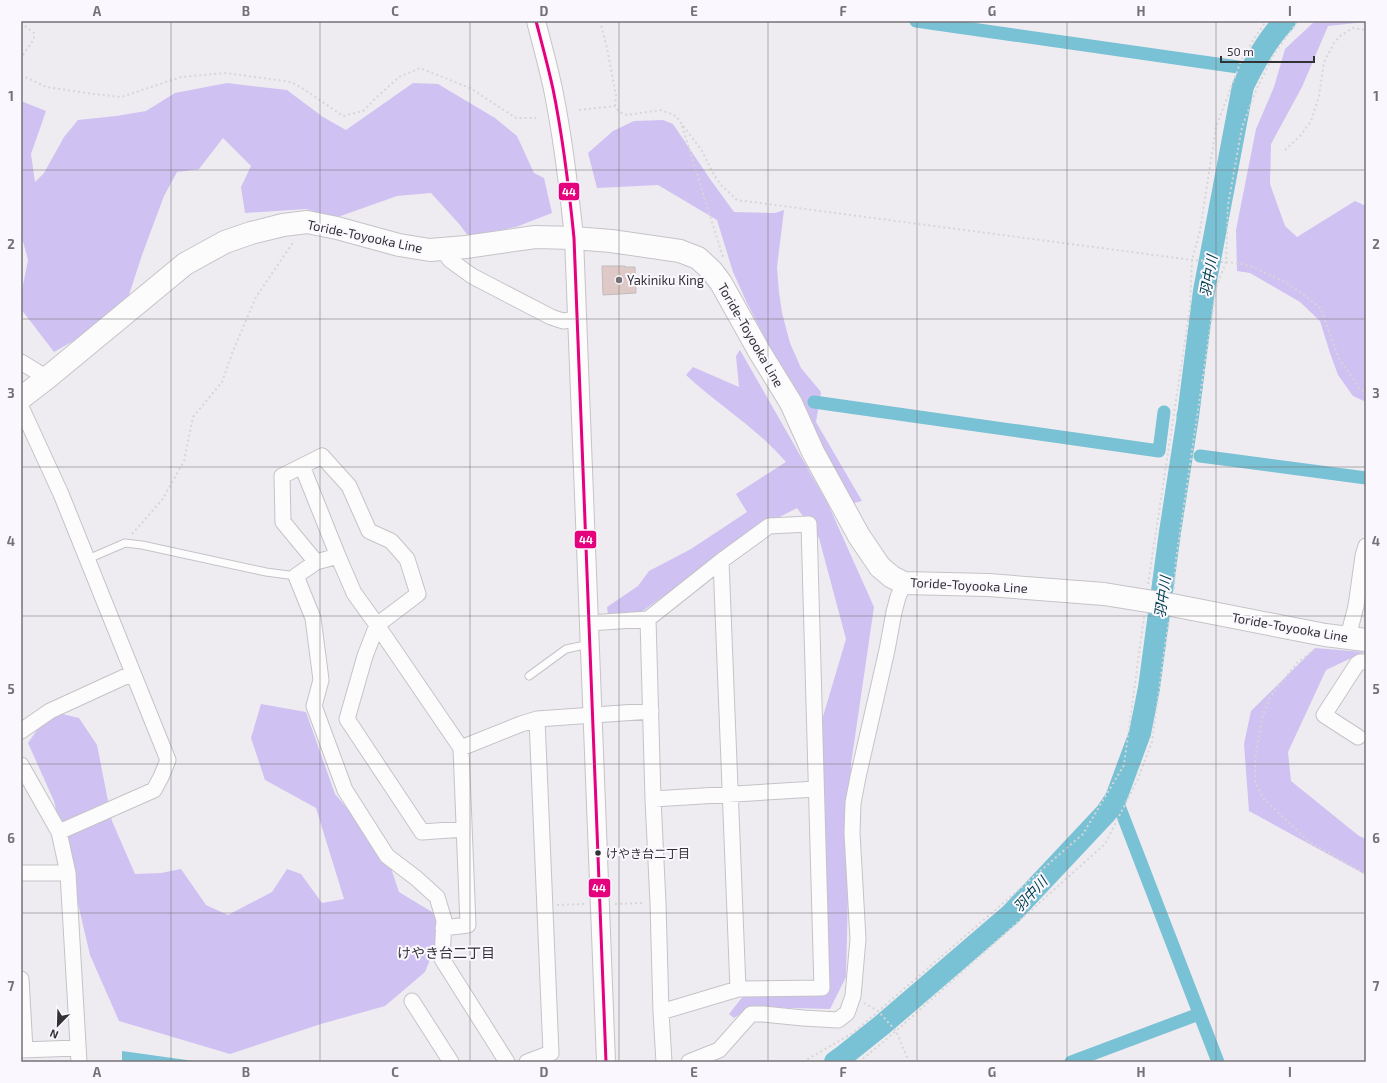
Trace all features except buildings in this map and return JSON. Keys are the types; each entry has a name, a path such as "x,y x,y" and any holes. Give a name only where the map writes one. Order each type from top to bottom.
{"main road":[{"name":"Toride-Toyooka Line","path":"21,398 185,264 226,242 251,233 283,225 307,222 344,230 399,245 430,250 466,247 535,237 611,241 680,251 698,258 712,271 721,283 759,351 791,403 813,452 859,536 880,567 892,577 904,583 988,585 1104,594 1325,635 1357,638"}],"street":[{"path":"536,21 553,89 563,142 574,238 606,1062"},
{"path":"442,248 450,260 472,276 551,317 562,321 577,319"},
{"path":"21,362 47,378"},
{"path":"21,407 62,494 168,760 154,790 60,832"},
{"path":"316,562 283,522 282,476 322,456 349,486 369,531 391,541 407,559 418,594 377,625 365,656 347,719 422,832 464,828"},
{"path":"302,466 354,593 461,748 468,925 443,928"},
{"path":"589,623 648,619 721,561 769,526 809,524 822,988 738,989 661,1012"},
{"path":"1357,638 1352,624 1361,597 1363,556 1366,546"},
{"path":"338,556 316,562 296,576 313,618 321,680 314,706 345,790 388,856 437,897 444,920 442,959 507,1062"},
{"path":"721,561 738,989"},
{"path":"689,1062 719,1050 751,1014 838,1020 847,1013 853,996 858,939 852,833 853,803 894,612 904,583"},
{"path":"648,619 653,799 664,1062"},
{"path":"1358,737 1324,715 1357,664 1360,662 1366,662"},
{"path":"21,731 50,711 133,673"},
{"path":"461,748 537,719 651,711"},
{"path":"527,1062 551,1053 537,719"},
{"path":"21,764 60,832 68,873 79,1055 23,1050 21,979"},
{"path":"653,799 816,790"},
{"path":"21,873 68,873"},
{"path":"412,1001 451,1062"}],"lane":[{"path":"88,559 125,543 142,545 266,572 296,576"},
{"path":"529,676 566,649 590,644"}],"path":[{"path":"600,21 607,48 616,96 615,106 619,112 627,115 662,110 676,116 702,151 714,175 722,186 737,200 1192,260 1238,263 1254,267 1285,282 1307,297 1321,309 1339,359 1360,389 1366,393"},
{"path":"803,1062 854,1033 1083,834 1124,765 1158,603 1190,308 1192,260 1200,231 1216,128 1241,61 1266,21"},
{"path":"859,1062 1105,844 1137,781 1152,742 1165,645 1158,603 1176,559 1216,288 1226,262 1228,205 1242,127 1257,88 1274,54 1298,21"},
{"path":"21,23 34,33 34,40 21,58"},
{"path":"1285,150 1300,136 1311,121 1319,96 1324,62 1334,43 1340,36 1353,28 1366,30"},
{"path":"21,75 46,87 121,97 181,77 226,73 291,82 344,116 363,112 378,96 399,78 420,68 470,88 516,118 536,118"},
{"path":"579,110 615,106"},
{"path":"681,123 724,259"},
{"path":"125,543 162,500 184,461 193,417 222,382 233,351 256,297 307,222"},
{"path":"1325,635 1316,648 1297,663 1270,697 1262,718 1255,760 1255,781 1263,798 1309,842 1366,874"},
{"path":"853,996 878,1011 895,1030 909,1062"}],"shaded area":[{"path":"1315,21 1366,22 1328,26 1302,87 1271,144 1270,184 1285,226 1297,237 1355,201 1366,206 1366,402 1353,396 1338,375 1320,321 1300,302 1250,273 1237,271 1236,230 1256,129 1274,87 1285,49"},
{"path":"227,83 287,90 323,117 346,130 413,83 438,84 495,118 517,136 534,173 544,178 552,213 516,227 468,236 431,193 397,196 335,218 306,209 245,213 241,187 251,166 223,138 199,169 177,172 164,196 128,298 103,324 54,352 21,309 21,295 28,260 21,234 21,101 46,111 31,154 35,182 44,173 64,137 78,120 146,111 175,93"},
{"path":"663,120 673,124 734,212 775,213 784,210 777,267 782,313 790,343 801,368 821,392 816,422 862,501 854,503 807,419 747,303 733,272 717,220 658,185 597,188 588,153 613,131 634,121"},
{"path":"740,350 828,504 874,607 851,764 846,977 830,1009 751,1007 734,1018 729,1014 744,995 825,993 819,730 846,639 819,538 797,508 756,529 640,613 608,615 607,607 638,586 649,571 691,549 747,512 736,494 786,462 763,438 686,375 693,367 739,387 736,356"},
{"path":"1315,648 1364,652 1326,670 1288,752 1291,781 1359,836 1366,839 1366,875 1249,811 1244,744 1251,711"},
{"path":"261,704 306,712 335,794 387,856 399,892 432,912 443,928 425,972 385,1006 321,1024 230,1054 119,1021 90,955 54,801 28,743 50,711 79,718 97,745 112,821 135,874 161,873 181,869 206,905 228,915 272,892 287,869 301,874 322,903 344,899 316,808 265,780 251,738"}],"water":[{"path":"122,1051 201,1062 122,1062"}],"waterway":[{"path":"916,21 1252,69"},
{"name":"羽中川","path":"835,1062 882,1025 1011,914 1106,813 1116,798 1140,733 1149,688 1170,532 1188,416 1204,291 1243,86 1256,61 1278,28 1285,21"},
{"path":"814,402 1159,451 1164,412"},
{"name":"羽中川","path":"1183,415 1188,416"},
{"path":"1200,456 1366,478"},
{"path":"1116,798 1218,1062"},
{"path":"1071,1062 1199,1014"}],"transit line":[{"name":"44","path":"536,21 557,107 574,238 606,1062"}],"place":[{"name":"Yakiniku King","path":"619,280"},
{"name":"けやき台二丁目","path":"598,853"}],"district":[{"name":"けやき台二丁目","path":"446,952"}]}
